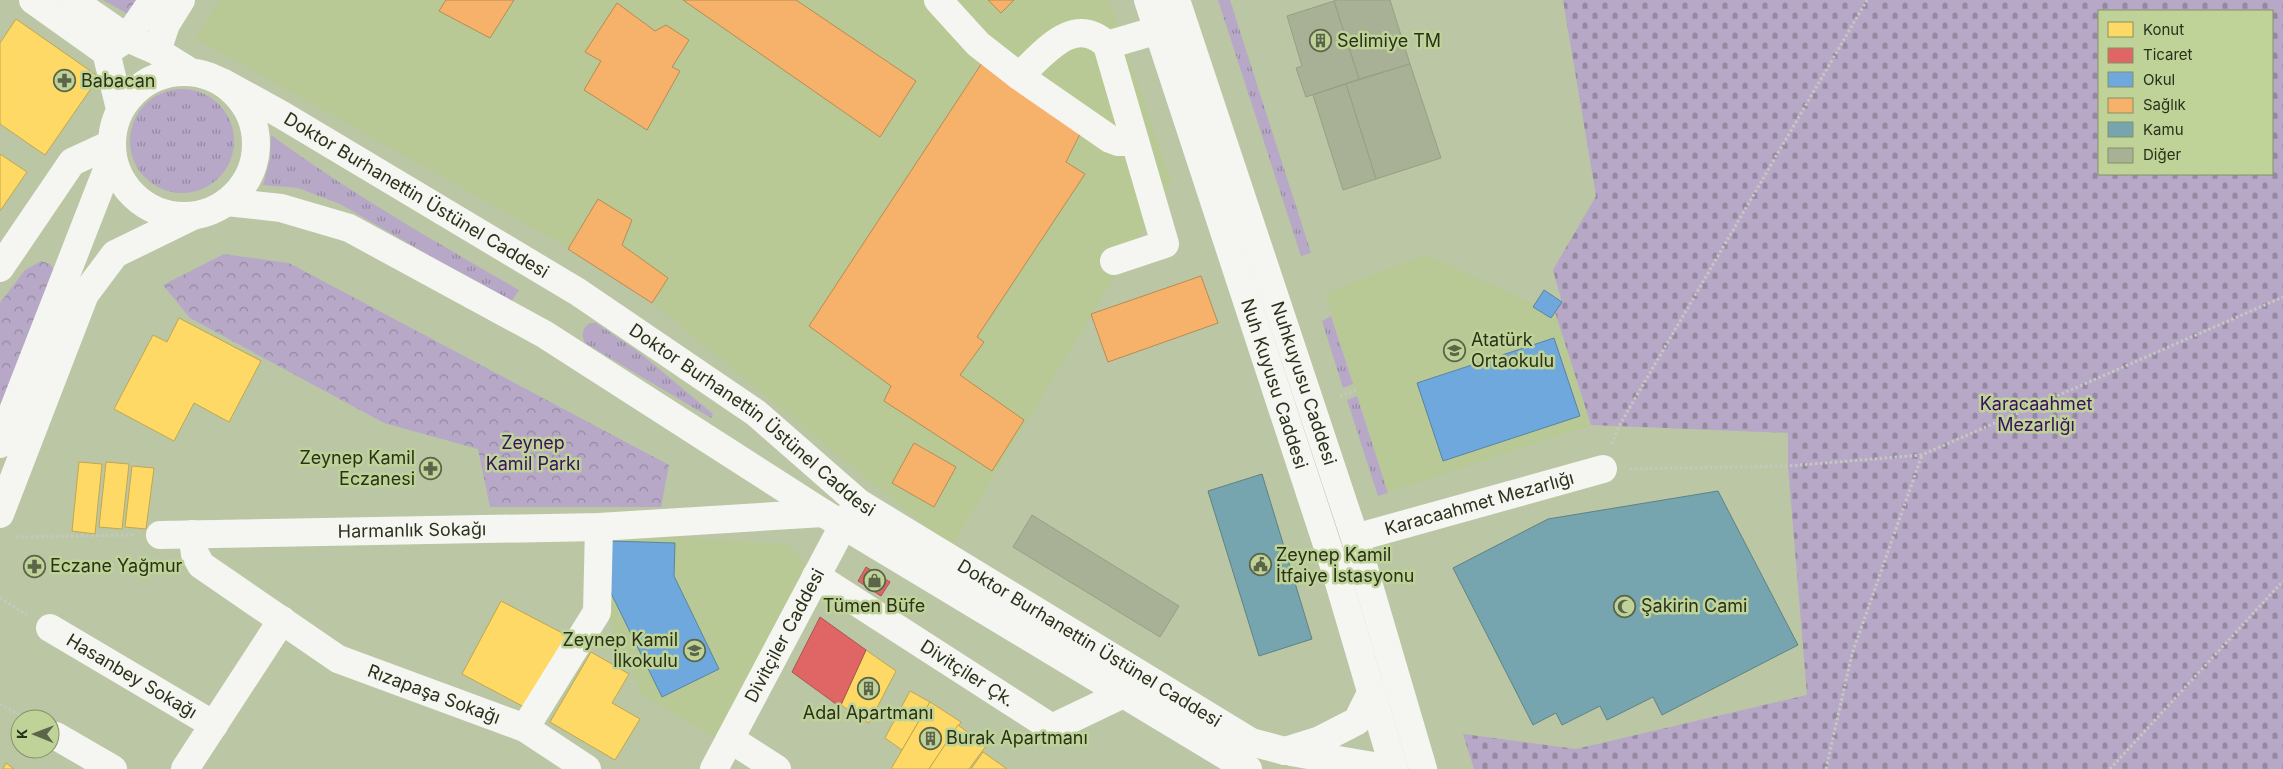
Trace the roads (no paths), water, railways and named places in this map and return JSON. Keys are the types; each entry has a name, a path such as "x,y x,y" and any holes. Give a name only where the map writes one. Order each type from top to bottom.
{"street":[{"path":"33,0 117,45 157,51 188,71"},
{"path":"72,0 117,45"},
{"path":"120,109 117,45 153,0"},
{"path":"157,51 166,24 181,0"},
{"path":"938,0 978,44 1019,76 1110,139 1118,142 1135,142"},
{"name":"Nuh Kuyusu Caddesi","path":"1148,0 1340,584 1393,769"},
{"name":"Nuhkuyusu Caddesi","path":"1176,0 1355,538 1423,769"},
{"path":"1107,44 1158,30"},
{"path":"1019,76 1065,36 1082,32 1100,38 1107,44 1165,244 1114,262"},
{"path":"0,444 112,150 113,126 120,109 133,92 149,80 175,71 188,71 206,75 222,82 240,97 251,118 256,141 253,164 249,175 236,194 227,202 205,213 193,216 115,254 86,294 5,526"},
{"name":"Doktor Burhanettin Üstünel Caddesi","path":"222,82 282,115 570,287 641,334 756,413 842,513 1123,694 1248,769"},
{"path":"112,150 121,179 128,190 146,206 174,216 193,216"},
{"path":"0,268 72,162 112,150"},
{"name":"Doktor Burhanettin Üstünel Caddesi","path":"227,202 281,208 349,228 544,334 842,513 1251,742 1285,751 1393,769"},
{"name":"Karacaahmet Mezarlığı","path":"1355,538 1603,469"},
{"name":"Harmanlık Sokağı","path":"160,535 599,527 842,513"},
{"name":"Divitçiler Caddesi","path":"714,769 816,576 842,513"},
{"path":"1317,516 1355,538 1340,584"},
{"path":"525,728 597,612 599,527"},
{"name":"Rızapaşa Sokağı","path":"192,534 195,554 201,565 338,659 525,728 587,769"},
{"name":"Divitçiler Çk.","path":"816,576 1052,728 1123,694"},
{"name":"Hasanbey Sokağı","path":"185,769 282,620"},
{"name":"Hasanbey Sokağı","path":"50,628 214,725"},
{"path":"1285,751 1320,740 1357,721 1372,691"},
{"path":"60,738 113,769"},
{"path":"730,739 776,769"},
{"path":"1414,739 1416,769"}],"place":[{"name":"Selimiye TM","path":"1321,41"},
{"name":"Babacan","path":"65,81"},
{"name":"Atatürk Ortaokulu","path":"1455,350"},
{"name":"Zeynep Kamil Eczanesi","path":"431,468"},
{"name":"Zeynep Kamil İtfaiye İstasyonu","path":"1260,565"},
{"name":"Eczane Yağmur","path":"34,566"},
{"name":"Tümen Büfe","path":"874,581"},
{"name":"Şakirin Cami","path":"1625,606"},
{"name":"Zeynep Kamil İlkokulu","path":"694,650"},
{"name":"Adal Apartmanı","path":"868,688"},
{"name":"Burak Apartmanı","path":"930,738"}],"park label":[{"name":"Zeynep Kamil Parkı","path":"533,453"}]}
